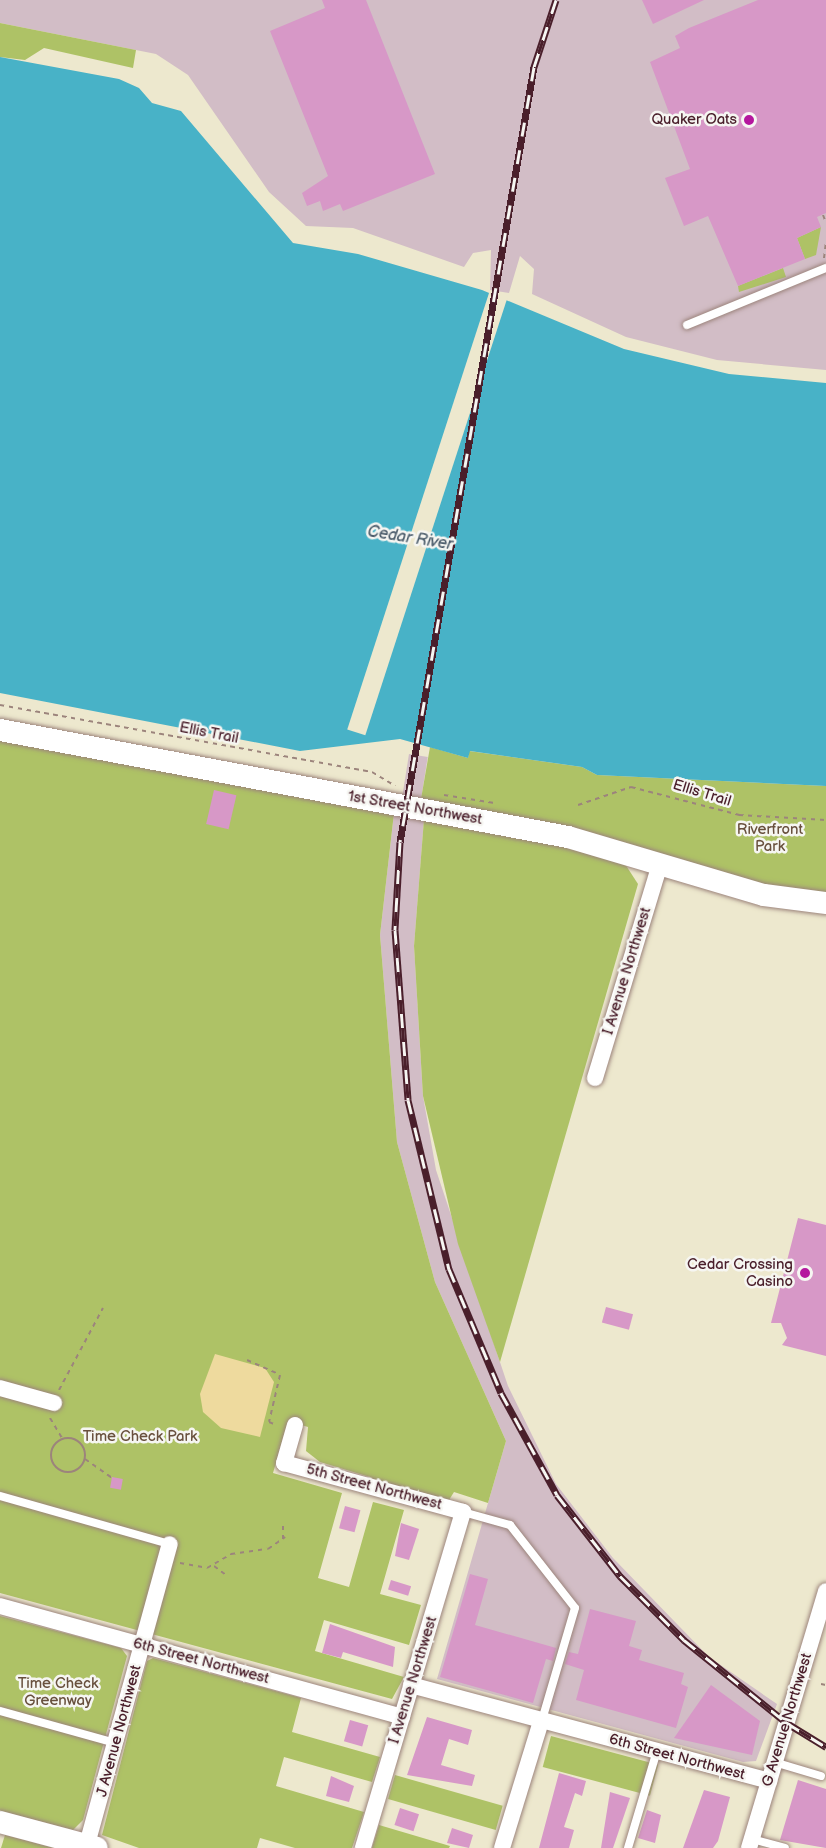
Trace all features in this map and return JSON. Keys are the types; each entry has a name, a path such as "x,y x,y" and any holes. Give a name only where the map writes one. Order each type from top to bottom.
{"street":[{"name":"1st Street Northwest","path":"0,730 568,837 764,895 826,903"},
{"name":"I Avenue Northwest","path":"595,1078 660,864"},
{"path":"0,1388 54,1403"},
{"name":"5th Street Northwest","path":"295,1425 284,1463 463,1512"},
{"name":"I Avenue Northwest","path":"363,1848 463,1512"},
{"name":"J Avenue Northwest","path":"90,1847 115,1743 168,1551"},
{"name":"G Avenue Northwest","path":"750,1843 826,1592"},
{"name":"6th Street Northwest","path":"0,1606 402,1717"},
{"name":"6th Street Northwest","path":"411,1685 769,1781"},
{"path":"502,1848 542,1721"},
{"path":"0,1822 90,1847"}],"lane":[{"path":"687,325 825,264"},
{"path":"0,1496 168,1551"},
{"path":"463,1512 510,1525 575,1608 542,1721"},
{"path":"0,1711 115,1743"},
{"path":"628,1848 657,1752"},
{"path":"774,1762 821,1776"},
{"path":"750,1843 785,1848"}],"path":[{"path":"824,215 826,223"},
{"path":"825,264 826,242"},
{"name":"Ellis Trail","path":"0,705 372,772 400,790"},
{"name":"Ellis Trail","path":"578,805 619,787 641,788 739,814 826,820"},
{"path":"85,1459 85,1445 62,1438 49,1423 54,1403 103,1308"},
{"path":"247,1360 280,1375 269,1422 274,1424"},
{"path":"62,1438 53,1449 52,1466 69,1470 85,1459"},
{"path":"85,1459 112,1478"},
{"path":"168,1551 202,1568 214,1565 231,1554 268,1549 284,1538 282,1526"},
{"path":"214,1565 226,1575"},
{"path":"821,1684 826,1685"}],"shaded area":[{"path":"0,0 826,0 826,370 717,360 626,337 532,294 534,269 520,256 509,293 490,290 491,250 473,253 464,267 353,228 306,226 269,192 188,75 156,54 0,23"},
{"path":"409,754 428,757 421,799 402,796"},
{"path":"394,813 424,819 414,946 423,1096 436,1170 508,1386 556,1484 613,1558 709,1657 777,1704 756,1761 743,1762 437,1679 506,1441 435,1282 397,1142 380,935"}],"green space":[{"path":"0,23 136,50 133,68 44,48 25,60 0,57"},
{"path":"821,227 816,255 805,259 797,238"},
{"path":"783,268 786,277 739,292 738,286"},
{"name":"Time Check Park","path":"0,739 394,813 380,935 397,1142 435,1282 506,1441 488,1503 454,1492 449,1500 370,1482 370,1477 320,1462 306,1451 308,1427 288,1421 273,1473 342,1493 318,1578 349,1587 373,1502 404,1510 380,1594 421,1605 409,1645 324,1620 315,1651 404,1677 392,1699 0,1593"},
{"name":"Riverfront Park","path":"430,747 468,758 469,751 582,767 597,775 826,786 826,902 421,799"},
{"path":"424,819 539,840 625,864 638,884 500,1362 458,1244 423,1096 414,946"},
{"name":"Time Check Greenway","path":"0,1616 121,1648 127,1656 83,1820 73,1830 0,1811"},
{"path":"153,1658 301,1698 292,1732 380,1757 372,1782 284,1757 276,1786 364,1812 352,1848 295,1848 260,1838 257,1848 139,1848 102,1835 147,1661"},
{"path":"551,1736 658,1765 650,1796 543,1767"},
{"path":"395,1775 503,1806 496,1830 388,1799"},
{"path":"379,1825 450,1846 449,1848 372,1848"},
{"path":"5,1835 54,1848 1,1848"}],"sand":[{"path":"215,1354 265,1368 274,1382 260,1437 221,1428 203,1412 200,1394"}],"water":[{"name":"Cedar River","path":"0,57 119,79 139,88 152,103 181,111 293,243 358,254 482,290 624,349 729,374 826,383 826,786 597,775 582,767 470,751 468,758 400,739 300,751 0,693"}],"pier":[{"path":"490,290 508,296 365,735 347,729"}],"building":[{"path":"322,0 366,0 435,174 343,211 340,204 323,211 320,201 307,206 302,193 328,176 270,31 325,8"},
{"path":"642,0 704,0 653,24"},
{"name":"Quaker Oats","path":"758,0 826,0 826,213 817,217 821,227 797,238 805,259 738,286 708,216 684,226 665,178 690,169 650,62 680,48 675,36"},
{"path":"214,790 236,795 229,829 206,824"},
{"name":"Cedar Crossing Casino","path":"798,1218 826,1225 826,1356 782,1345 787,1338 781,1323 771,1323"},
{"path":"606,1307 633,1314 629,1330 602,1322"},
{"path":"112,1477 123,1479 121,1490 110,1488"},
{"path":"345,1506 360,1510 355,1532 339,1528"},
{"path":"401,1523 419,1529 409,1560 395,1556"},
{"path":"470,1574 488,1579 475,1625 556,1648 553,1661 546,1659 533,1703 440,1677"},
{"path":"391,1580 411,1586 408,1596 388,1590"},
{"path":"590,1609 636,1621 629,1646 642,1650 639,1660 684,1673 681,1684 688,1687 676,1728 576,1700 584,1670 565,1664 569,1652 578,1654"},
{"path":"330,1624 395,1647 393,1667 343,1652 341,1658 322,1653"},
{"path":"711,1685 760,1721 752,1755 674,1738"},
{"path":"427,1717 472,1730 468,1745 449,1739 441,1765 475,1775 472,1786 407,1775"},
{"path":"350,1720 368,1725 362,1746 344,1741"},
{"path":"559,1773 586,1781 582,1796 575,1793 564,1827 574,1830 569,1848 539,1848"},
{"path":"331,1776 354,1786 349,1802 326,1796"},
{"path":"798,1780 826,1789 826,1848 780,1840"},
{"path":"704,1790 730,1797 718,1841 713,1848 683,1848"},
{"path":"610,1792 630,1798 613,1848 601,1848"},
{"path":"400,1808 419,1814 413,1831 394,1825"},
{"path":"647,1810 661,1815 655,1843 638,1838"},
{"path":"452,1828 473,1835 469,1848 447,1843"}],"railway":[{"path":"556,0 534,67 400,842 395,930 408,1100 449,1269 501,1393 557,1495 620,1576 684,1640 787,1723 826,1747"}],"place":[{"name":"Quaker Oats","path":"749,120"},
{"name":"Cedar Crossing Casino","path":"805,1273"}]}
